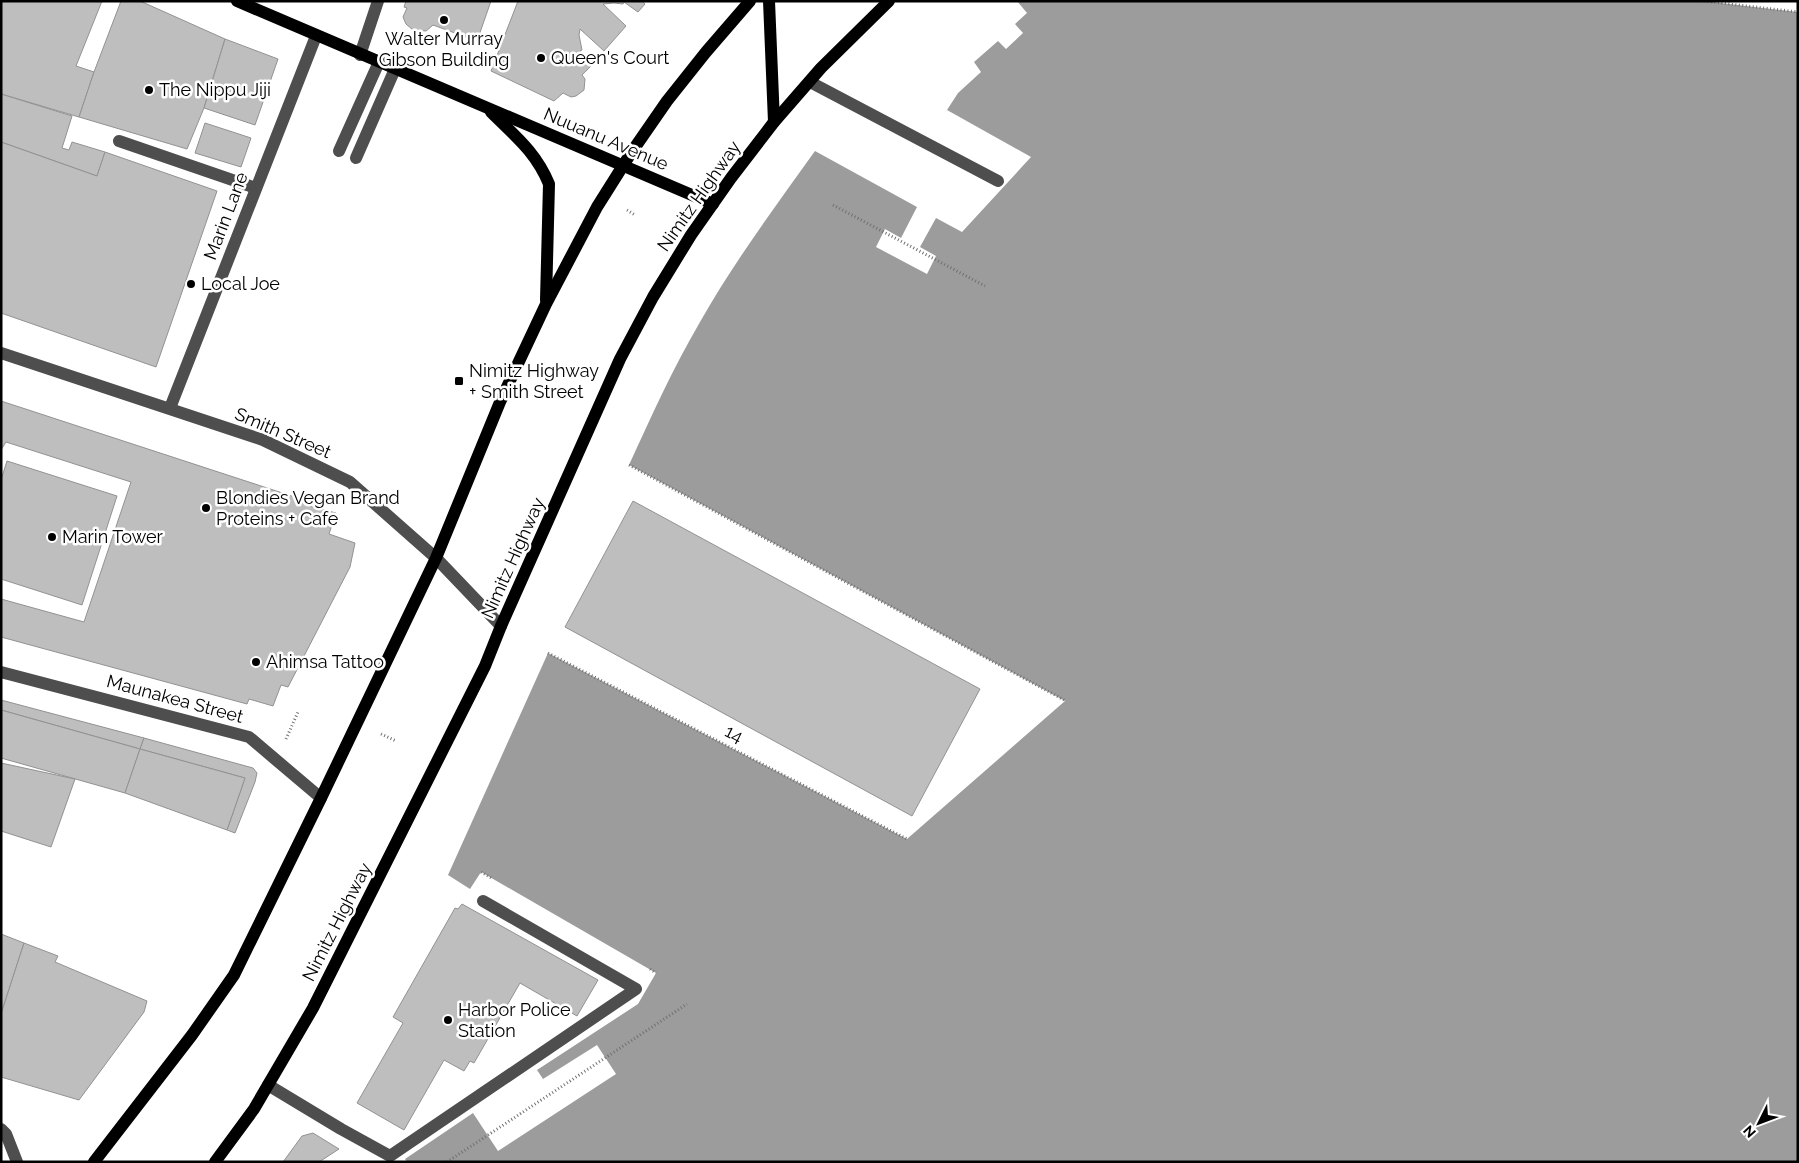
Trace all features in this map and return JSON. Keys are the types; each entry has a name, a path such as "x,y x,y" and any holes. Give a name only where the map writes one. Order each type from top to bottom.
{"main road":[{"name":"Nuuanu Avenue","path":"237,1 713,204"},
{"path":"94,1162 187,1042 234,975 436,558 500,402 546,304 597,207 666,101 750,1"},
{"path":"769,1 774,122"},
{"name":"Nimitz Highway","path":"216,1162 254,1109 313,1008 481,675 620,359 658,289 691,235 774,122 821,68 889,1"},
{"name":"Nuuanu Avenue","path":"486,106 533,154 544,170 549,184 546,304"}],"street":[{"path":"360,55 378,1"},
{"name":"Marin Lane","path":"170,408 316,36"},
{"path":"339,151 379,62"},
{"path":"356,158 395,69"},
{"path":"810,82 998,181"},
{"path":"119,141 256,188"},
{"name":"Smith Street","path":"1,353 263,440 350,482 436,558 501,626"},
{"name":"Maunakea Street","path":"1,672 249,737 321,798"},
{"path":"268,1084 341,1129 385,1159 636,989 483,901"},
{"path":"1,1129 6,1134 18,1162"}],"path":[{"path":"1704,1 1798,12"},
{"path":"833,205 985,286"},
{"path":"627,210 635,215"},
{"path":"628,465 1066,701"},
{"name":"14","path":"548,653 907,839"},
{"path":"285,740 298,712"},
{"path":"381,734 396,741"},
{"path":"447,1162 686,1004"}],"shaded area":[{"path":"1017,1 1704,1 1798,12 1798,1162 407,1162 405,1159 473,1113 498,1151 616,1074 597,1045 543,1079 537,1070 638,1004 656,973 481,872 470,889 448,875 548,653 907,839 1065,701 629,465 671,375 713,300 755,235 815,151 917,207 901,238 885,229 876,247 927,274 936,256 920,247 936,218 962,232 1031,157 947,110 958,93 981,72 974,62 998,41 1006,49 1023,33 1015,24 1027,13"}],"building":[{"path":"1,1 102,1 76,66 94,72 79,117 1,94"},
{"name":"The Nippu Jiji","path":"121,1 140,1 225,39 204,108 187,149 79,117"},
{"name":"Walter Murray Gibson Building","path":"406,1 491,1 477,41 433,25 426,31 413,30 406,24 403,17 407,8 404,7"},
{"name":"Queen's Court","path":"518,1 642,1 645,4 638,12 624,2 623,4 603,4 626,26 604,51 580,29 579,35 582,50 580,51 592,65 582,75 585,79 584,90 571,97 563,93 554,101 491,71"},
{"path":"225,39 278,59 255,125 204,108"},
{"path":"1,94 72,116 62,148 69,150 72,142 105,152 97,176 1,142"},
{"path":"205,123 251,138 241,167 195,153"},
{"path":"1,142 97,176 105,152 217,191 156,367 1,313"},
{"path":"1,401 310,502 309,506 336,513 329,534 355,543 350,567 288,687 281,685 273,706 249,699 247,704 1,637 1,599 84,622 131,482 6,442 1,450"},
{"name":"Marin Tower","path":"7,461 117,496 82,605 1,579 1,480"},
{"path":"633,501 980,689 912,816 565,627"},
{"path":"1,700 144,738 140,749 1,710"},
{"path":"1,710 140,749 125,793 1,758"},
{"path":"144,738 253,768 257,773 255,782 235,833 227,830 245,778 140,749"},
{"path":"140,749 245,778 227,830 125,793"},
{"path":"1,763 75,779 51,847 1,831"},
{"name":"Harbor Police Station","path":"462,904 598,980 577,1016 520,983 474,1063 470,1061 464,1071 444,1060 404,1130 357,1103 403,1023 393,1017 455,908 458,909"},
{"path":"1,934 24,943 1,1014"},
{"path":"24,943 58,956 55,962 147,1001 144,1012 79,1100 1,1077 1,1014"},
{"path":"313,1133 339,1149 319,1162 283,1162 302,1136"}],"place":[{"name":"Walter Murray Gibson Building","path":"444,20"},
{"name":"Queen's Court","path":"541,58"},
{"name":"The Nippu Jiji","path":"149,90"},
{"name":"Local Joe","path":"191,284"},
{"name":"Nimitz Highway + Smith Street","path":"459,381"},
{"name":"Blondies Vegan Brand Proteins + Cafe","path":"206,508"},
{"name":"Marin Tower","path":"52,537"},
{"name":"Ahimsa Tattoo","path":"256,662"},
{"name":"Harbor Police Station","path":"448,1020"}]}
